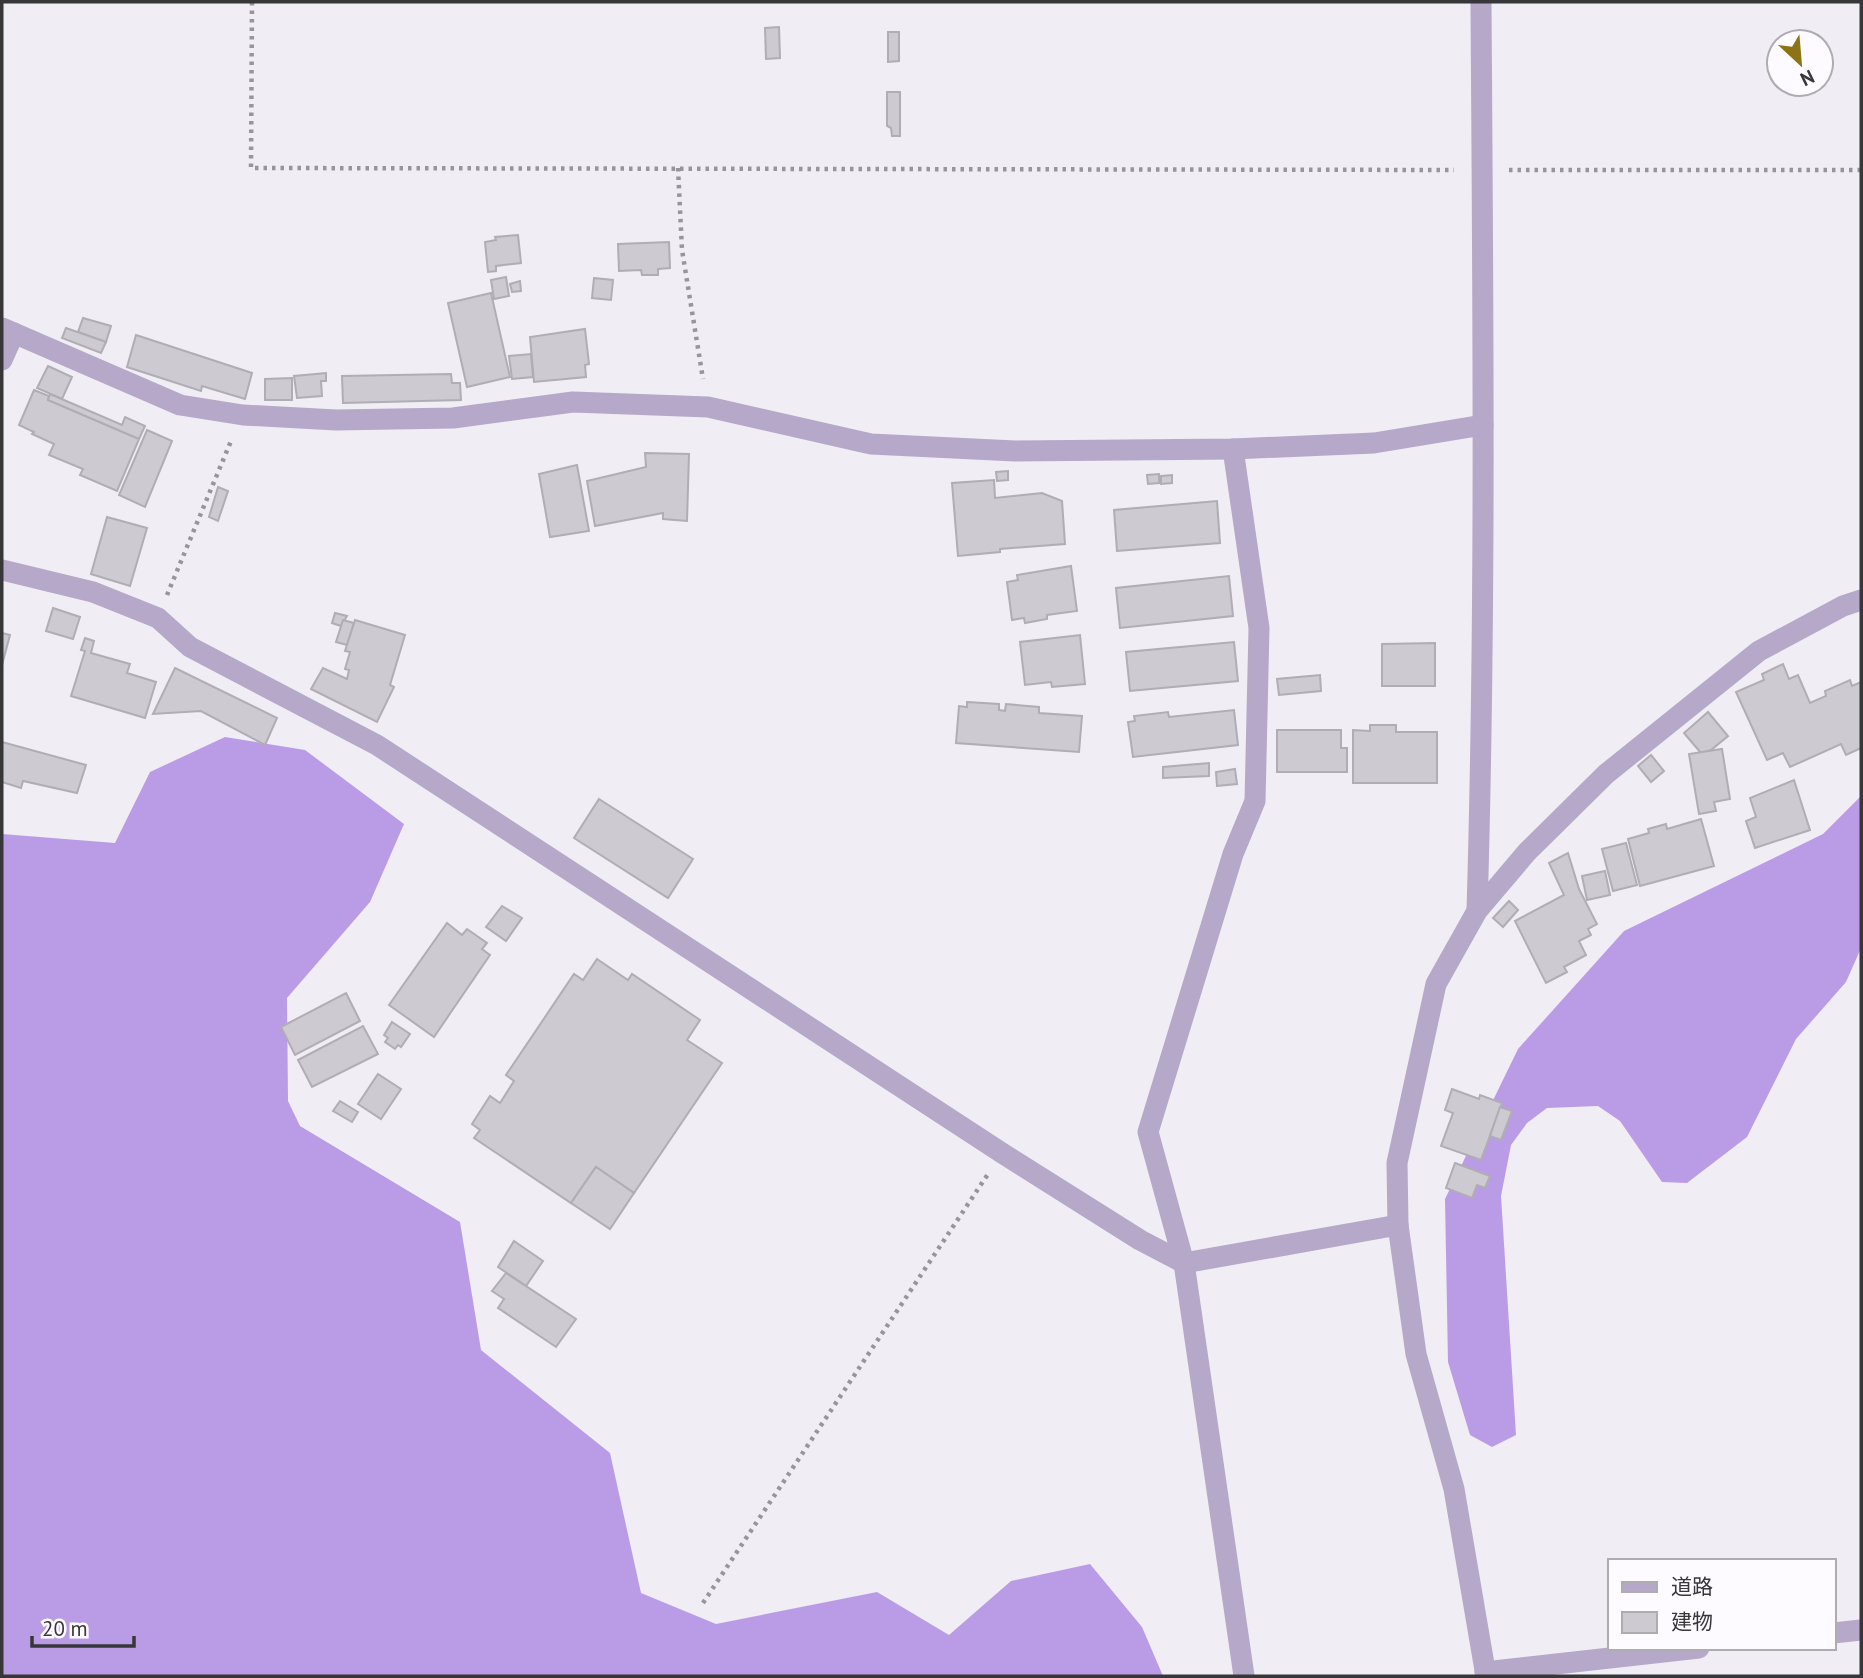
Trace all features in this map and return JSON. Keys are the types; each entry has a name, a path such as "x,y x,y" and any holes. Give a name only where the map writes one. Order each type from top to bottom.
{"street":[{"path":"1477,911 1481,780 1483,425 1481,2"},
{"path":"2,360 8,330 180,405 243,415 362,420 453,418 573,402 708,407 871,444 1015,451 1233,449 1374,443 1483,425"},
{"path":"1233,449 1259,628 1255,801 1233,854 1148,1132 1184,1263 1244,1676"},
{"path":"2,570 93,592 158,618 190,647 377,745 1002,1153 1140,1240 1184,1263 1398,1225"},
{"path":"1683,1650 1485,1674 1454,1489 1416,1354 1398,1225 1397,1163 1436,984 1477,911 1527,852 1606,774 1759,651 1843,606 1861,600"},
{"path":"1835,1633 1861,1630"}],"path":[{"path":"251,2 251,168 1861,170"},
{"path":"678,168 682,250 708,407"},
{"path":"158,618 243,415"},
{"path":"703,1603 1002,1153"}],"shaded area":[{"path":"225,737 305,750 404,824 370,902 287,998 288,1101 300,1126 460,1222 481,1350 610,1453 641,1593 716,1624 877,1592 949,1635 1011,1581 1090,1564 1142,1627 1163,1676 2,1676 2,834 115,843 150,772"},
{"path":"1861,796 1861,948 1846,982 1796,1039 1747,1137 1687,1183 1662,1182 1620,1121 1598,1106 1547,1108 1527,1123 1511,1145 1501,1196 1516,1435 1492,1447 1470,1435 1448,1362 1445,1199 1518,1049 1624,931 1823,834"}],"building":[{"path":"779,27 780,58 766,59 765,28"},
{"path":"888,32 899,32 899,61 888,62"},
{"path":"887,92 900,92 900,136 892,136 891,128 887,126"},
{"path":"518,235 521,263 496,266 496,271 488,272 485,242 496,240 495,237"},
{"path":"669,242 670,268 658,269 658,275 642,275 641,270 619,271 618,244"},
{"path":"506,277 509,296 494,299 491,280"},
{"path":"594,278 613,280 611,300 592,298"},
{"path":"520,281 521,291 512,292 510,284"},
{"path":"491,293 510,377 467,387 448,303"},
{"path":"83,318 111,326 106,342 78,332"},
{"path":"66,328 106,342 101,353 62,338"},
{"path":"585,329 589,364 585,365 586,377 534,382 530,337"},
{"path":"136,335 252,373 245,399 202,386 201,391 127,367"},
{"path":"531,354 533,377 512,379 509,356"},
{"path":"48,366 72,377 62,399 37,388"},
{"path":"326,373 326,381 321,381 322,396 297,398 294,376"},
{"path":"451,374 452,383 460,383 461,400 343,403 342,376"},
{"path":"292,378 292,400 265,400 265,379"},
{"path":"34,390 49,396 48,400 139,439 117,491 80,475 83,469 49,455 54,444 19,425"},
{"path":"50,394 122,425 125,417 145,426 139,439 48,400"},
{"path":"147,430 172,441 145,507 119,495"},
{"path":"645,453 689,454 687,521 663,519 663,513 595,526 587,481 646,467"},
{"path":"577,465 589,531 550,537 539,474"},
{"path":"1008,471 1008,480 997,481 996,472"},
{"path":"1159,474 1159,483 1148,484 1147,475"},
{"path":"1172,475 1172,483 1161,484 1161,476"},
{"path":"994,480 995,498 1042,493 1062,501 1065,544 1000,549 1000,552 958,556 952,483"},
{"path":"218,487 228,491 218,521 209,517"},
{"path":"1217,501 1220,543 1117,551 1114,510"},
{"path":"107,517 147,528 130,586 91,574"},
{"path":"1071,566 1077,611 1047,615 1047,619 1025,623 1024,618 1012,620 1007,582 1018,580 1017,575"},
{"path":"1229,576 1233,616 1120,628 1116,588"},
{"path":"53,608 80,617 73,639 46,631"},
{"path":"335,613 347,616 341,626 332,623"},
{"path":"343,620 354,623 347,645 336,642"},
{"path":"355,620 405,635 390,685 394,687 377,722 311,689 323,668 347,679 349,670 345,669 350,652 345,651"},
{"path":"2,633 10,635 2,665"},
{"path":"1080,635 1085,684 1052,687 1051,682 1025,685 1020,642"},
{"path":"85,638 94,641 91,653 130,664 127,673 156,682 145,718 71,696 85,651 81,650"},
{"path":"1234,642 1238,681 1130,691 1126,652"},
{"path":"1435,643 1435,686 1382,686 1382,644"},
{"path":"1783,664 1789,679 1798,675 1810,703 1826,696 1825,691 1850,680 1852,686 1861,682 1861,748 1846,755 1841,744 1790,767 1783,753 1767,760 1736,692 1764,680 1762,674"},
{"path":"175,668 277,718 265,745 201,711 153,714"},
{"path":"1320,675 1321,691 1279,695 1277,679"},
{"path":"967,702 999,704 999,710 1005,711 1006,704 1039,707 1039,713 1082,716 1079,752 956,743 959,706 967,707"},
{"path":"1234,710 1238,745 1133,757 1128,722 1135,721 1134,716 1168,712 1169,717"},
{"path":"1708,712 1728,736 1711,750 1701,753 1684,733"},
{"path":"1370,725 1396,725 1396,732 1437,732 1437,783 1353,783 1353,730 1370,731"},
{"path":"1277,730 1341,730 1341,748 1347,748 1347,772 1277,772"},
{"path":"2,742 86,765 77,793 23,781 21,788 2,782"},
{"path":"1722,749 1730,799 1714,802 1716,811 1699,814 1689,754"},
{"path":"1651,755 1664,771 1651,782 1638,766"},
{"path":"1209,763 1209,776 1163,778 1163,767"},
{"path":"1235,769 1237,784 1217,786 1216,772"},
{"path":"1794,780 1810,830 1755,848 1746,821 1756,817 1750,798"},
{"path":"599,799 693,859 668,898 574,838"},
{"path":"1701,819 1714,866 1640,886 1628,839 1649,833 1648,829 1666,824 1667,829"},
{"path":"1626,843 1637,885 1613,891 1602,849"},
{"path":"1568,853 1579,889 1597,924 1588,929 1591,935 1579,941 1586,955 1564,967 1567,972 1546,983 1515,921 1564,895 1549,863"},
{"path":"1605,871 1610,895 1587,900 1582,876"},
{"path":"1509,901 1518,910 1503,927 1493,918"},
{"path":"502,906 522,918 506,941 486,927"},
{"path":"447,923 462,935 467,929 487,943 482,949 490,955 434,1037 389,1005"},
{"path":"597,959 628,980 632,974 700,1020 687,1040 722,1063 634,1193 596,1167 571,1203 474,1138 480,1130 472,1124 490,1096 500,1103 514,1081 506,1075 574,974 583,980"},
{"path":"346,993 360,1021 295,1055 281,1027"},
{"path":"392,1022 410,1034 401,1047 398,1045 395,1049 385,1042 388,1038 384,1035"},
{"path":"363,1026 378,1054 312,1087 298,1060"},
{"path":"378,1074 401,1089 381,1119 358,1104"},
{"path":"1452,1089 1479,1099 1480,1095 1502,1103 1481,1160 1441,1146 1453,1113 1445,1110"},
{"path":"340,1101 358,1112 352,1122 333,1111"},
{"path":"1500,1107 1512,1111 1501,1140 1490,1136"},
{"path":"1455,1163 1490,1176 1485,1188 1477,1185 1472,1198 1446,1188"},
{"path":"596,1167 634,1193 610,1229 571,1203"},
{"path":"514,1241 543,1261 526,1286 498,1267"},
{"path":"506,1273 576,1319 556,1347 498,1308 504,1299 492,1291"}]}
